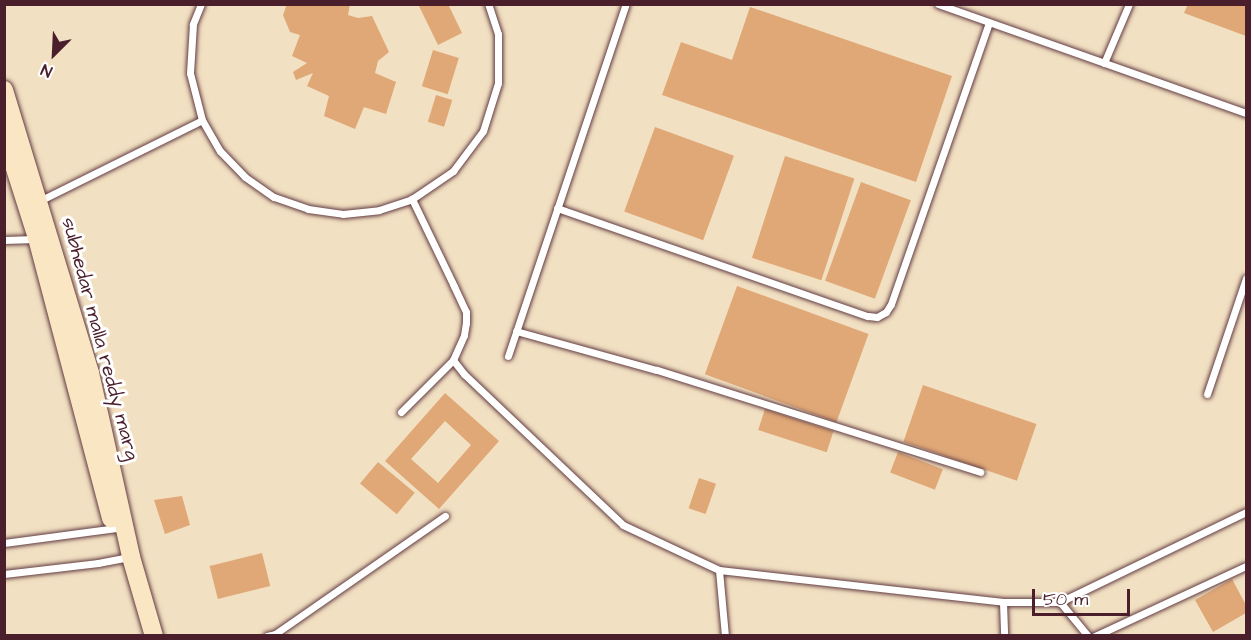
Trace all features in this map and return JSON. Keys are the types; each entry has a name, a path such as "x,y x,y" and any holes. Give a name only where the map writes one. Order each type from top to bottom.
{"main road":[{"name":"subhedar malla reddy marg","path":"4,90 39,201 43,238"},
{"name":"subhedar malla reddy marg","path":"4,134 43,238 119,528 141,636"},
{"name":"subhedar malla reddy marg","path":"126,558 154,636"}],"lane":[{"path":"201,4 193,24 190,73 202,120 220,151 244,177 274,197 308,209 343,214 379,210 412,199 453,171 483,131 498,83 498,34 488,4"},
{"path":"508,356 626,4"},
{"path":"938,4 1246,113"},
{"path":"1104,63 1129,4"},
{"path":"557,208 868,316 877,317 886,312 891,304 989,23"},
{"path":"39,201 202,120"},
{"path":"401,412 453,360 464,335 466,312 412,199"},
{"path":"4,240 43,238"},
{"path":"1207,394 1246,278"},
{"path":"516,331 657,370 980,472"},
{"path":"453,360 464,374 624,525 719,570 1003,602 1060,602 1246,512"},
{"path":"267,636 275,634 445,516"},
{"path":"4,543 119,528"},
{"path":"4,574 126,558"},
{"path":"1095,636 1246,566"},
{"path":"719,570 725,636"},
{"path":"1003,602 1004,636"},
{"path":"1060,602 1088,636"}],"building":[{"path":"287,4 350,4 348,15 358,18 372,16 389,52 378,61 375,73 396,82 386,114 364,107 355,129 324,116 329,96 307,86 313,73 296,80 293,72 307,63 292,56 300,35 290,32 283,15"},
{"path":"418,4 448,4 462,33 438,45"},
{"path":"1188,4 1246,4 1246,36 1184,13"},
{"path":"750,7 952,76 916,182 662,95 681,42 732,60"},
{"path":"433,50 459,58 448,94 422,86"},
{"path":"436,95 452,100 444,127 428,122"},
{"path":"655,127 734,156 703,240 624,212"},
{"path":"785,156 854,179 821,280 752,258"},
{"path":"861,182 911,200 875,299 825,281"},
{"path":"737,286 869,334 836,422 705,374"},
{"path":"923,385 1036,424 1017,481 903,442"},
{"path":"445,393 499,441 439,509 385,461","holes":["445,421 471,445 438,483 411,459"]},
{"path":"765,409 833,431 827,452 758,430"},
{"path":"898,452 943,469 935,490 890,473"},
{"path":"378,462 415,493 397,514 360,483"},
{"path":"699,478 716,484 706,514 689,508"},
{"path":"182,496 190,525 165,534 154,500"},
{"path":"262,553 270,586 218,599 210,566"},
{"path":"1232,579 1246,605 1246,613 1213,632 1195,600"}]}
